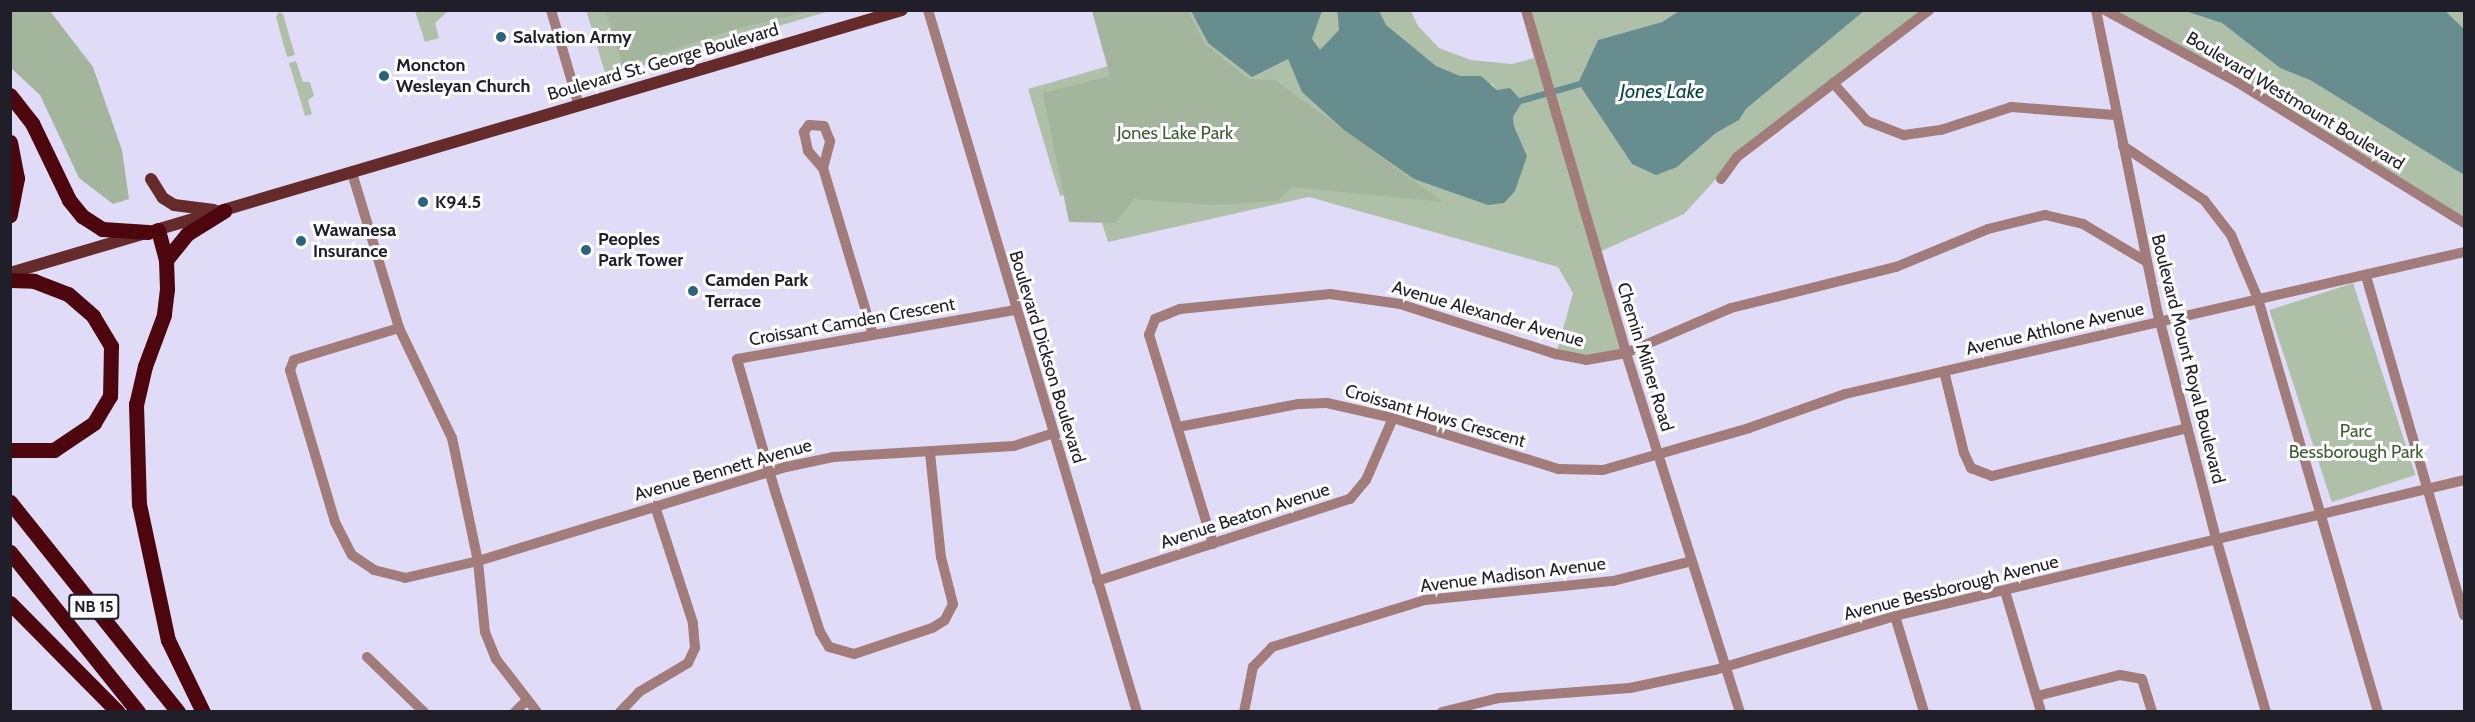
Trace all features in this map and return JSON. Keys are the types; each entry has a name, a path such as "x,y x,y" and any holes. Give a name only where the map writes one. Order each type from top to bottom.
{"highway":[{"path":"10,95 32,123 69,200 82,216 102,229 153,231 166,260 164,315 145,366 136,405 136,470 144,537 168,640 203,711"},
{"path":"10,142 17,178 10,214"},
{"path":"166,260 187,234 224,211"},
{"path":"10,280 34,281 68,294 93,315 111,346 110,396 94,423 54,450 10,450"},
{"name":"NB 15","path":"10,502 178,711"},
{"name":"NB 15","path":"10,552 138,711"},
{"path":"10,603 118,711"}],"main road":[{"name":"Boulevard St. George Boulevard","path":"10,273 902,10"},
{"path":"151,179 163,198 174,206 224,211"}],"street":[{"path":"551,10 579,105"},
{"name":"Boulevard Dickson Boulevard","path":"928,10 1096,581 1137,711"},
{"name":"Chemin Milner Road","path":"1526,10 1626,353 1740,711"},
{"path":"1720,179 1737,156 1929,10"},
{"name":"Boulevard Mount Royal Boulevard","path":"2096,10 2115,114 2160,322 2217,541 2266,711"},
{"name":"Boulevard Westmount Boulevard","path":"2105,10 2237,82 2464,223"},
{"path":"1833,83 1867,122 1904,135 1941,130 2011,107 2115,114"},
{"path":"2123,146 2204,200 2231,235 2258,299 2378,711"},
{"path":"824,168 873,335"},
{"path":"352,173 399,328 452,438 478,561 485,632 496,659 526,701 537,711"},
{"name":"Avenue Alexander Avenue","path":"1178,427 1149,335 1155,319 1180,309 1330,294 1400,304 1556,354 1586,360 1626,353 1731,308 1896,267 1988,229 2045,215 2083,224 2146,262"},
{"name":"Avenue Athlone Avenue","path":"1659,455 1845,394 2464,252"},
{"path":"2366,276 2464,615"},
{"name":"Croissant Camden Crescent","path":"770,472 737,359 1016,310"},
{"name":"Avenue Bennett Avenue","path":"399,328 294,360 290,370 335,522 352,555 374,570 405,578 478,561 770,472 833,458 1014,447 1054,433"},
{"path":"1944,370 1964,453 1971,468 1992,476 2187,428"},
{"name":"Croissant Hows Crescent","path":"1178,427 1299,404 1327,403 1393,418 1573,471 1603,470 1659,455"},
{"name":"Avenue Beaton Avenue","path":"1096,581 1350,499 1366,480 1393,418"},
{"path":"1178,427 1213,544"},
{"path":"770,472 820,632 829,647 854,654 932,628 945,620 953,604 941,557 930,453"},
{"name":"Avenue Bessborough Avenue","path":"1442,711 1499,698 1630,688 1726,667 1895,616 2217,541 2464,480"},
{"path":"620,711 639,692 688,663 695,648 693,622 655,506"},
{"name":"Avenue Madison Avenue","path":"1244,711 1253,667 1272,647 1425,600 1613,581 1692,561"},
{"path":"2005,591 2041,711"},
{"path":"1895,616 1924,711"},
{"path":"367,657 424,711"},
{"path":"2037,696 2120,675 2142,679 2152,711"},
{"path":"515,711 526,701"}],"green space":[{"path":"11,10 50,11 93,67 122,150 129,199 113,204 79,178 40,95 11,68"},
{"path":"586,10 830,11 606,76"},
{"path":"605,10 810,11 732,30 623,66"},
{"path":"415,11 448,11 435,23 439,38 425,42"},
{"path":"1092,11 1188,11 1205,44 1249,79 1275,80 1443,202 1291,187 1278,201 1211,205 1134,199 1115,223 1069,222 1043,93 1110,76"},
{"name":"Jones Lake Park","path":"1096,11 1191,11 1208,43 1312,39 1322,11 1337,11 1338,24 1367,11 1411,11 1418,26 1439,48 1471,60 1512,64 1534,58 1521,11 1679,11 1662,22 1598,40 1579,81 1519,98 1497,90 1491,83 1418,180 1451,190 1527,156 1514,126 1513,117 1520,104 1581,86 1632,164 1677,167 1716,133 1739,120 1746,109 1864,11 1929,11 1737,156 1684,214 1597,253 1626,353 1586,360 1556,354 1573,293 1558,267 1309,197 1108,242 1091,187 1060,196 1028,89 1112,65"},
{"path":"2105,11 2185,11 2222,23 2280,68 2310,80 2464,175 2464,223 2237,82"},
{"path":"2445,11 2464,11 2464,29 2446,14"},
{"path":"279,12 283,14 295,55 287,57 276,17"},
{"path":"296,61 303,82 310,82 314,96 308,100 312,114 305,116 289,63"},
{"name":"Parc Bessborough Park","path":"2353,283 2415,475 2332,502 2269,310"}],"water":[{"name":"Jones Lake","path":"1191,11 1322,11 1312,39 1320,50 1339,30 1337,11 1379,11 1386,25 1436,66 1460,76 1481,76 1497,90 1510,88 1519,98 1579,81 1598,40 1662,22 1679,11 1864,11 1746,109 1739,120 1716,133 1677,167 1656,175 1632,164 1581,87 1521,104 1513,117 1514,126 1527,156 1515,191 1504,203 1488,205 1414,179 1344,130 1302,92 1288,59 1252,77 1208,43"},
{"path":"2185,11 2445,11 2464,29 2464,175 2310,80 2280,68 2222,23"}],"place":[{"name":"Salvation Army","path":"501,37"},
{"name":"Moncton Wesleyan Church","path":"384,76"},
{"name":"K94.5","path":"423,202"},
{"name":"Wawanesa Insurance","path":"301,241"},
{"name":"Peoples Park Tower","path":"586,250"},
{"name":"Camden Park Terrace","path":"693,291"}]}
